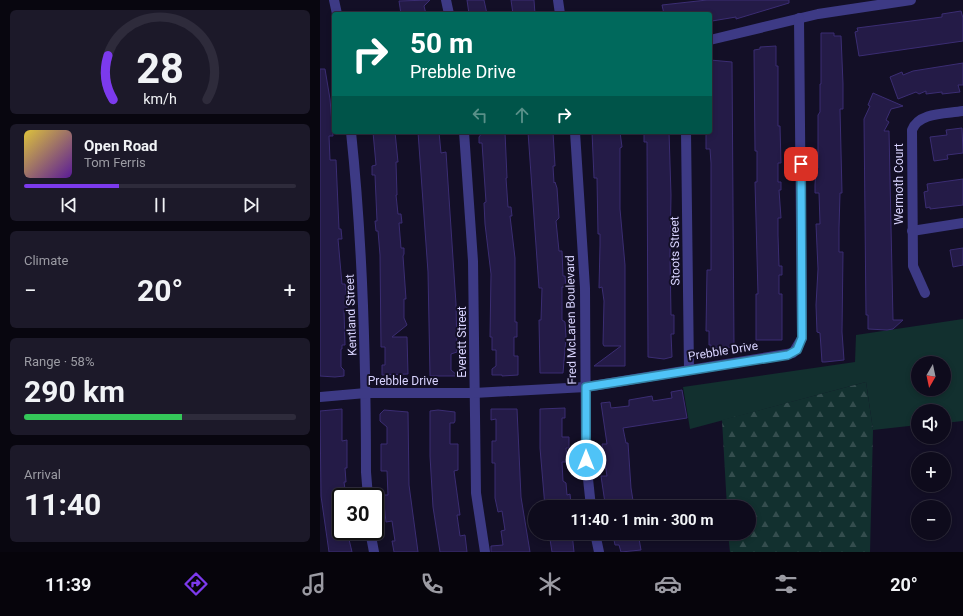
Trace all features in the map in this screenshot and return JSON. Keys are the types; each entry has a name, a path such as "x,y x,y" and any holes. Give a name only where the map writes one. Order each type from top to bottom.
{"street":[{"path":"334,0 337,12"},
{"path":"446,0 448,12"},
{"path":"558,0 560,12"},
{"path":"712,40 799,18 911,0"},
{"name":"Prebble Drive","path":"320,397 366,393 474,393 586,387 788,355 797,350 802,338 799,18"},
{"name":"Wermoth Court","path":"925,293 913,266 912,136 914,124 924,117 963,111"},
{"name":"Kentland Street","path":"351,134 362,246 367,488"},
{"name":"Everett Street","path":"464,134 473,261 476,375 474,393 476,493 485,552"},
{"name":"Fred McLaren Boulevard","path":"575,134 585,288 586,460 590,500"},
{"name":"Stoots Street","path":"686,134 689,370"},
{"path":"912,231 963,223"},
{"path":"372,540 374,552"},
{"path":"597,540 599,552"}],"green space":[{"path":"963,319 963,421 951,422 951,404 911,404 911,426 873,430 866,382 690,429 683,387 855,362 856,335"},
{"path":"866,382 873,430 870,552 730,552 729,540 756,540 756,500 727,500 722,420"}],"building":[{"path":"430,0 424,6 426,12 401,12 399,1"},
{"path":"467,0 484,0 487,12 469,12"},
{"path":"511,0 534,0 535,12 513,12"},
{"path":"707,0 789,0 789,3 736,19 736,17 712,21 712,12 664,12 662,5"},
{"path":"961,11 963,18 963,41 859,56 855,32 858,31 857,28 942,17 942,14"},
{"path":"821,33 834,33 834,36 841,36 843,84 843,109 840,109 842,193 840,193 839,252 843,252 842,332 844,360 825,362 822,362 820,333 817,332 816,305 818,269 816,224 820,224 819,193 815,193 815,185 816,168 818,168"},
{"path":"776,46 776,66 778,66 778,126 780,126 781,163 778,163 778,182 781,182 781,190 779,190 781,218 778,218 778,235 779,266 782,266 782,275 779,275 779,294 782,294 782,340 756,340 756,294 758,294 755,182 757,182 757,151 755,151 754,50 760,49 760,47"},
{"path":"712,60 732,62 734,347 711,348 711,345 709,345 709,331 706,331 707,270 711,270 711,163 710,149 706,149 706,134 712,134"},
{"path":"963,63 963,85 958,85 960,92 926,94 926,91 919,94 916,92 898,99 890,77 902,72 903,75 913,71"},
{"path":"320,69 325,69 330,99 333,136 329,136 330,160 336,160 339,229 341,229 342,239 338,239 342,284 345,284 347,310 344,310 345,345 342,345 341,349 341,367 344,370 344,376 320,376"},
{"path":"873,93 903,106 891,109 886,120 889,122 884,131 889,131 893,320 903,320 893,329 887,330 868,329 868,315 866,315 864,119 870,106 868,105"},
{"path":"962,128 963,153 947,155 948,159 934,161 930,137 947,135 946,130"},
{"path":"373,134 395,134 398,162 396,162 396,195 398,214 401,214 402,223 399,223 401,248 404,248 403,256 406,299 404,299 404,318 407,325 392,337 407,337 408,374 382,375 382,365 385,365 385,347 381,347 380,255 378,231 376,231 375,221 377,221 375,175 372,175 372,166 376,165"},
{"path":"418,134 439,134 441,153 446,152 456,304 457,352 451,354 451,370 458,376 430,376 428,272"},
{"path":"481,134 505,134 508,207 511,207 512,216 510,216 515,258 515,322 517,322 517,337 514,337 514,356 518,356 518,375 492,375 492,369 496,366 496,350 492,350 492,337 490,337 491,274 485,224 484,203 486,202 482,143 479,143 479,137"},
{"path":"528,134 553,134 555,166 553,166 554,183 555,182 557,188 559,218 556,221 559,251 562,251 563,276 565,276 566,287 562,287 562,320 565,322 566,337 563,373 540,373 539,320 541,320 542,288 539,288"},
{"path":"592,134 620,134 622,147 620,148 620,209 625,265 625,366 594,366 621,346 604,346 603,344 604,301 602,287 599,288 600,234 598,234 597,178 594,178"},
{"path":"644,134 669,134 671,195 671,315 674,315 674,334 671,334 672,357 664,359 648,357 647,142 644,142"},
{"path":"963,179 963,205 930,209 930,207 926,208 924,192 928,191 927,184"},
{"path":"963,248 963,265 953,267 950,250"},
{"path":"682,390 687,418 623,428 626,443 628,443 633,500 605,500 601,476 607,476 602,444 607,444 601,403 610,402 611,408 629,406 629,400 652,396 653,401 672,398 671,392"},
{"path":"565,408 565,418 562,418 562,437 569,437 569,448 566,448 567,462 562,462 563,481 566,483 567,495 570,494 571,500 544,500 540,448 540,409"},
{"path":"342,409 342,441 347,440 347,468 345,468 346,482 344,482 345,488 332,488 332,540 349,540 352,552 329,552 321,496 320,411"},
{"path":"491,409 517,409 521,497 530,552 491,552 491,546 503,545 501,531 505,530 502,511 498,512 495,498 495,463 492,463 492,441 496,441 496,419 491,420"},
{"path":"384,410 408,412 409,485 418,552 394,552 392,541 395,541 392,521 386,522 384,504 384,495 388,495 387,471 381,471 381,444 387,444 387,427 380,421 380,414"},
{"path":"438,410 455,412 455,421 454,423 450,423 450,444 458,444 458,470 454,471 460,515 457,515 460,536 465,535 467,552 440,552 433,507 430,456 430,411"},
{"path":"550,540 573,540 574,552 552,552"},
{"path":"614,540 639,540 641,550 621,552 619,545 615,545"}],"route":[{"path":"586,460 586,387 788,355 797,350 802,338 801,164"}]}
